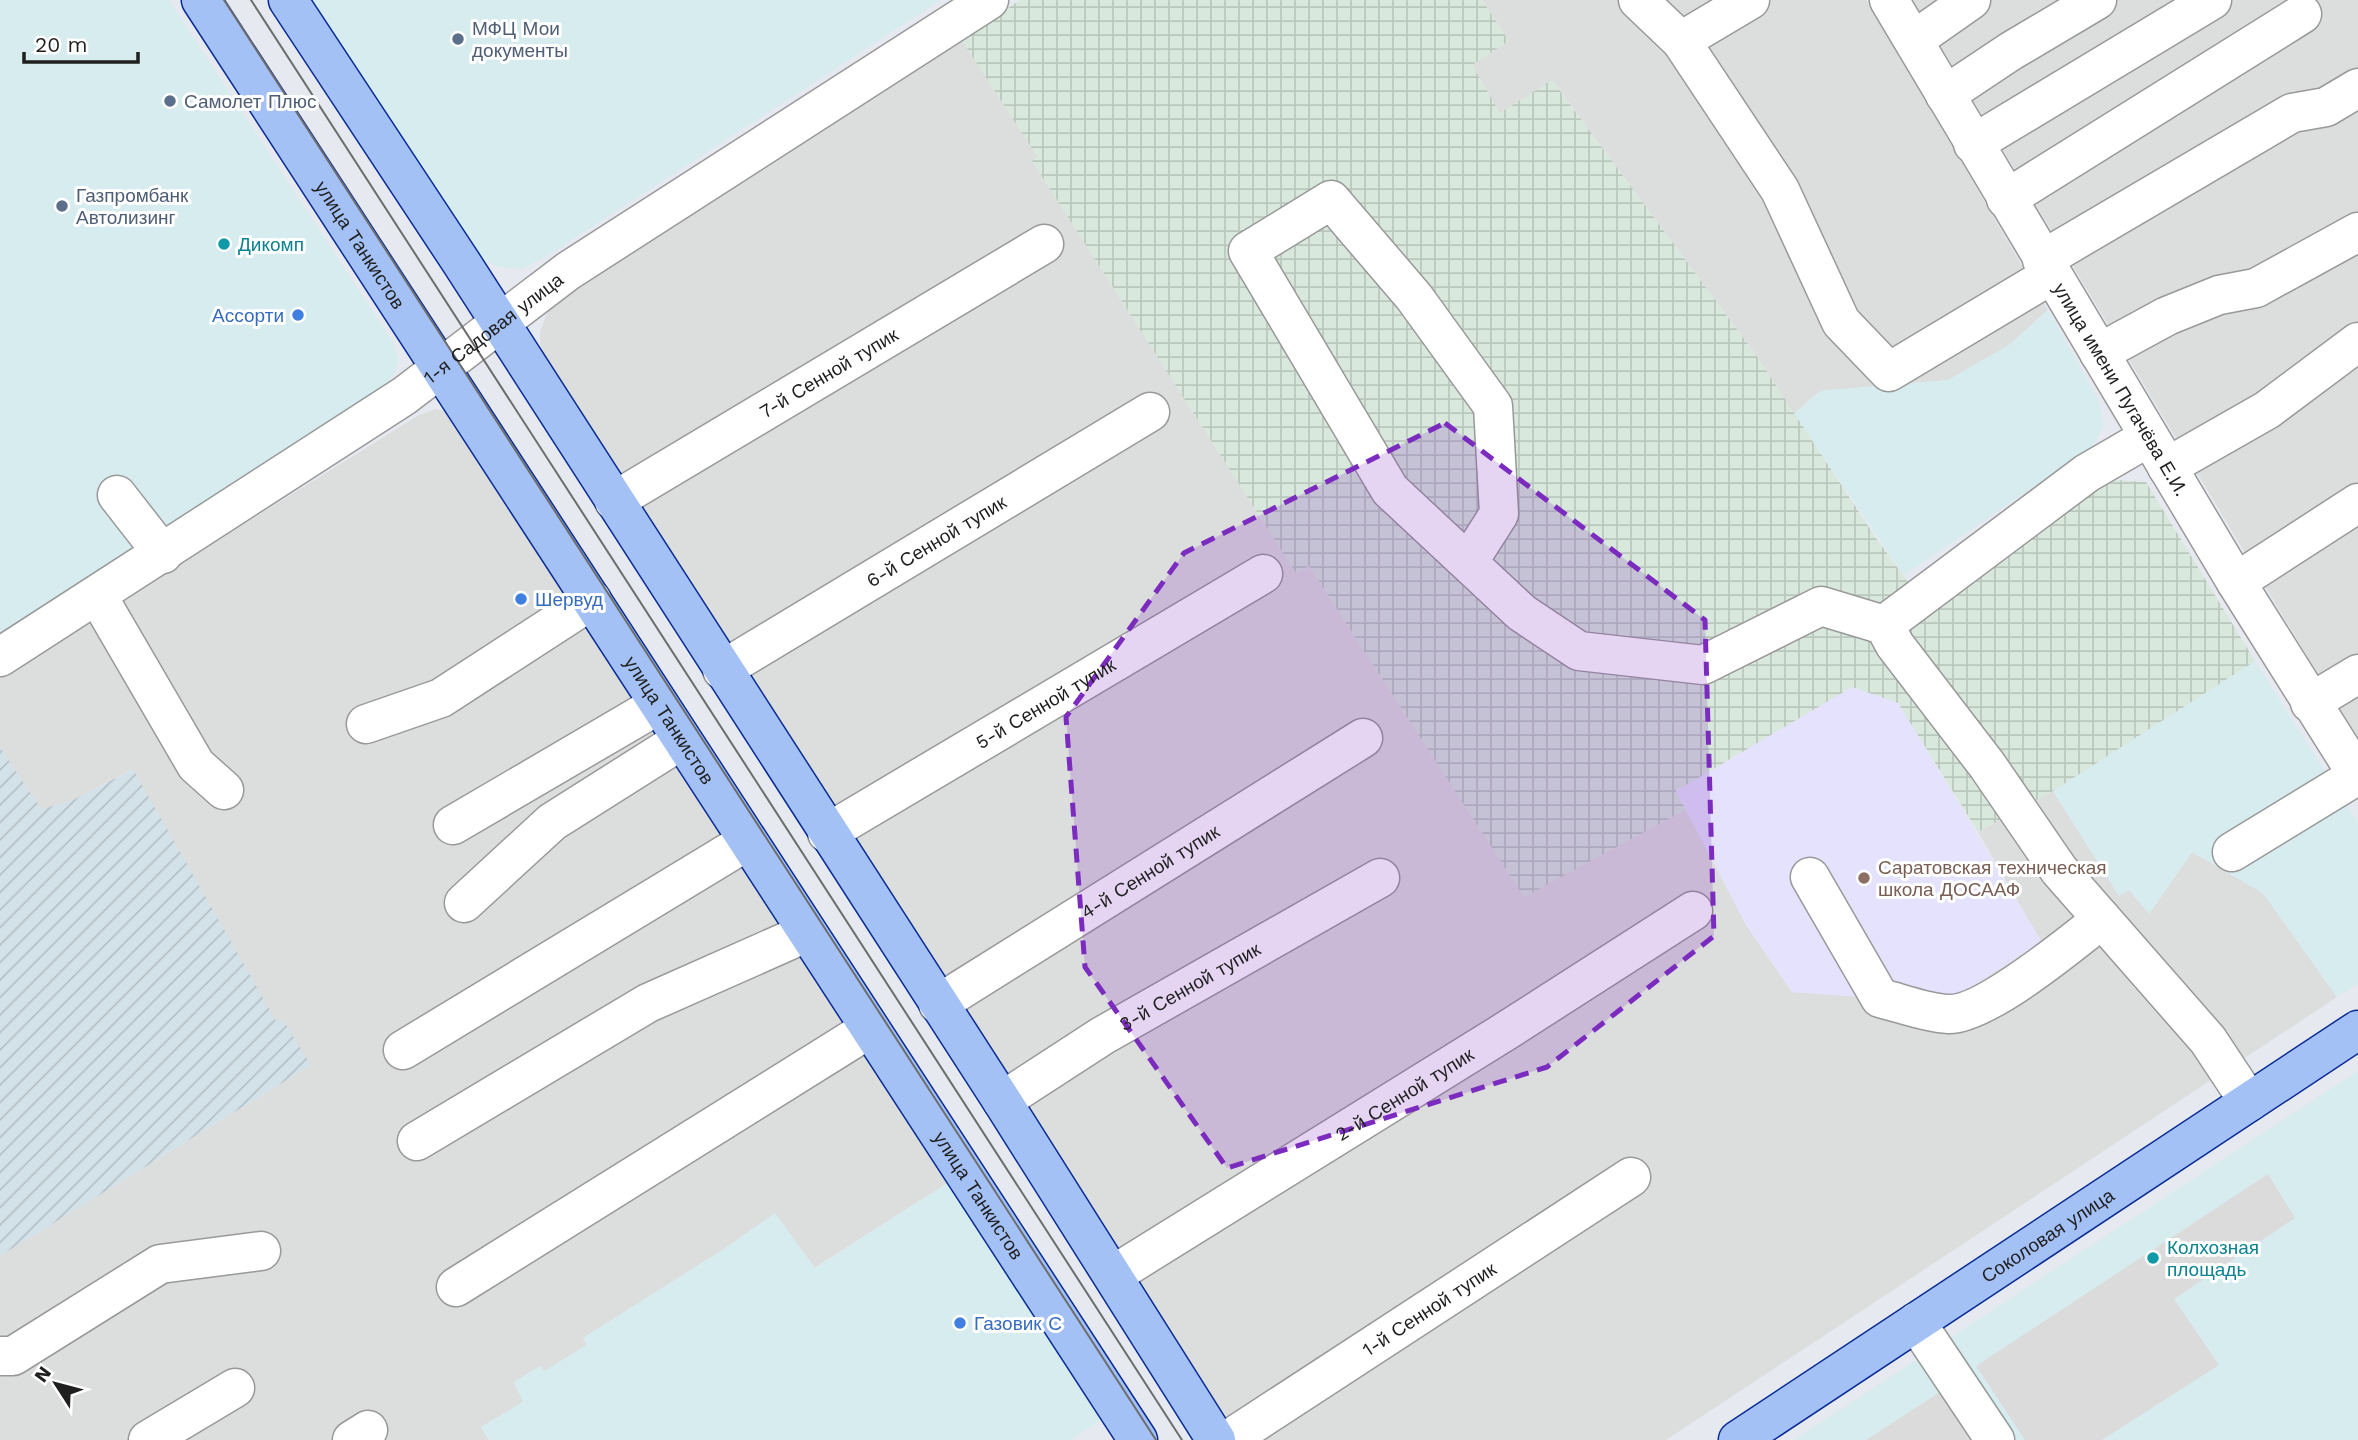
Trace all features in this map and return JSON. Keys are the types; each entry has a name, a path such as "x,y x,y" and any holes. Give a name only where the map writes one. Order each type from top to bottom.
{"main road":[{"name":"улица Танкистов","path":"201,0 592,600 680,741 1138,1440"},
{"path":"288,0 500,323 1002,1101 1216,1440"},
{"name":"Соколовая улица","path":"1738,1440 2358,1030"}],"street":[{"name":"1-я Садовая улица","path":"0,657 404,396 568,271 989,0"},
{"path":"1637,0 1681,41 1780,190 1842,322 1889,372 2292,113 2326,107 2358,88"},
{"path":"1681,41 1750,0"},
{"name":"улица имени Пугачёва Е.И.","path":"1889,0 2236,582 2358,775"},
{"path":"1914,40 1971,0"},
{"path":"1945,95 2011,51 2097,0"},
{"path":"1973,144 2212,0"},
{"path":"2006,199 2302,14"},
{"path":"1469,561 1499,514 1493,406 1414,297 1332,200 1248,251 1390,490 1522,613 1579,651 1703,665 1821,606 1884,625 1895,645 1987,765 2059,870 2208,1040 2249,1102"},
{"path":"2099,354 2167,316 2219,295 2256,288 2358,232"},
{"name":"7-й Сенной тупик","path":"614,501 1044,244"},
{"path":"1884,625 2087,473 2158,452 2267,410 2358,342"},
{"name":"6-й Сенной тупик","path":"722,670 1150,412"},
{"path":"117,495 163,554"},
{"path":"2236,582 2358,503"},
{"name":"5-й Сенной тупик","path":"827,833 1263,573"},
{"path":"97,595 196,765 224,790"},
{"path":"366,724 441,698 592,600"},
{"path":"2310,702 2358,674"},
{"path":"453,825 658,705"},
{"name":"4-й Сенной тупик","path":"938,1004 1363,738"},
{"path":"464,903 552,822 680,741"},
{"path":"2232,852 2358,775"},
{"path":"403,1050 746,842"},
{"path":"1810,877 1880,998 1950,1014 1985,1003 2064,949 2102,919"},
{"name":"3-й Сенной тупик","path":"1002,1101 1102,1036 1380,878"},
{"name":"2-й Сенной тупик","path":"1113,1275 1509,1029 1693,911"},
{"path":"417,1142 648,1003 806,933"},
{"path":"456,1287 869,1029"},
{"name":"1-й Сенной тупик","path":"1228,1440 1631,1177"},
{"path":"0,1356 13,1356 160,1264 261,1251"},
{"path":"1916,1322 1995,1440"},
{"path":"148,1440 234,1388"}],"highlighted area":[{"path":"1445,423 1705,620 1714,936 1547,1067 1227,1168 1085,967 1066,717 1184,553"}],"shaded area":[{"path":"0,0 169,0 394,344 399,360 394,375 379,393 0,634"},
{"path":"301,0 941,0 550,254 522,269 498,267 476,256"},
{"path":"1020,0 1482,0 1509,41 1472,65 1500,113 1552,80 1756,355 1876,538 1927,608 2087,495 2117,480 2146,482 2255,661 2053,791 1978,832 1898,703 1676,790 1687,809 1524,897 1309,566 1296,573 1032,161 1037,156 961,39"},
{"path":"1482,0 1866,0 2048,310 2009,345 1948,380 1820,391 1794,414 1756,355 1553,81 1500,114 1472,65 1509,41"},
{"path":"1913,0 2358,0 2358,741"},
{"path":"961,39 1038,157 1032,161 1296,573 1309,566 1524,896 1687,809 1746,925 1792,992 1946,1003 2041,942 1978,832 2053,791 2119,895 2129,890 2149,914 2192,852 2263,893 2337,997 1666,1440 1240,1440 541,353 540,332 549,308 569,288"},
{"path":"2048,310 2098,399 2104,426 2092,447 1904,575 1794,414 1820,391 1948,380 2009,345"},
{"path":"436,409 455,414 952,1180 814,1268 774,1214 724,1249 583,1338 587,1345 543,1372 540,1366 514,1383 524,1402 481,1427 489,1440 0,1440 0,1256 311,1065 276,1022 132,769 73,800 41,809 0,747 0,676 419,415"},
{"path":"2255,661 2358,823 2358,983 2337,997 2263,893 2192,852 2149,914 2130,890 2119,896 2053,791"},
{"name":"Саратовская техническая школа ДОСААФ","path":"1852,687 1898,703 2042,942 1946,1003 1792,992 1746,925 1676,791"},
{"path":"0,747 41,809 73,800 133,769 276,1021 283,1020 311,1065 0,1256"},
{"path":"2358,1071 2358,1440 1794,1440"},
{"path":"2268,1174 2295,1218 2174,1299 2219,1365 2102,1440 2025,1440 1976,1366"},
{"path":"952,1180 1105,1417 1071,1440 489,1440 481,1427 523,1402 514,1382 540,1366 544,1371 587,1345 583,1338 724,1249 775,1213 815,1268"},
{"path":"1946,1388 1977,1440 1866,1440"}],"tram line":[{"path":"224,0 1156,1440"},
{"path":"251,0 1182,1440"}],"place":[{"name":"МФЦ Мои документы","path":"458,39"},
{"name":"Самолет Плюс","path":"170,101"},
{"name":"Газпромбанк Автолизинг","path":"62,206"},
{"name":"Дикомп","path":"224,244"},
{"name":"Ассорти","path":"298,315"},
{"name":"Шервуд","path":"521,599"},
{"name":"Саратовская техническая школа ДОСААФ","path":"1864,878"},
{"name":"Колхозная площадь","path":"2153,1258"},
{"name":"Газовик С","path":"960,1323"}]}
